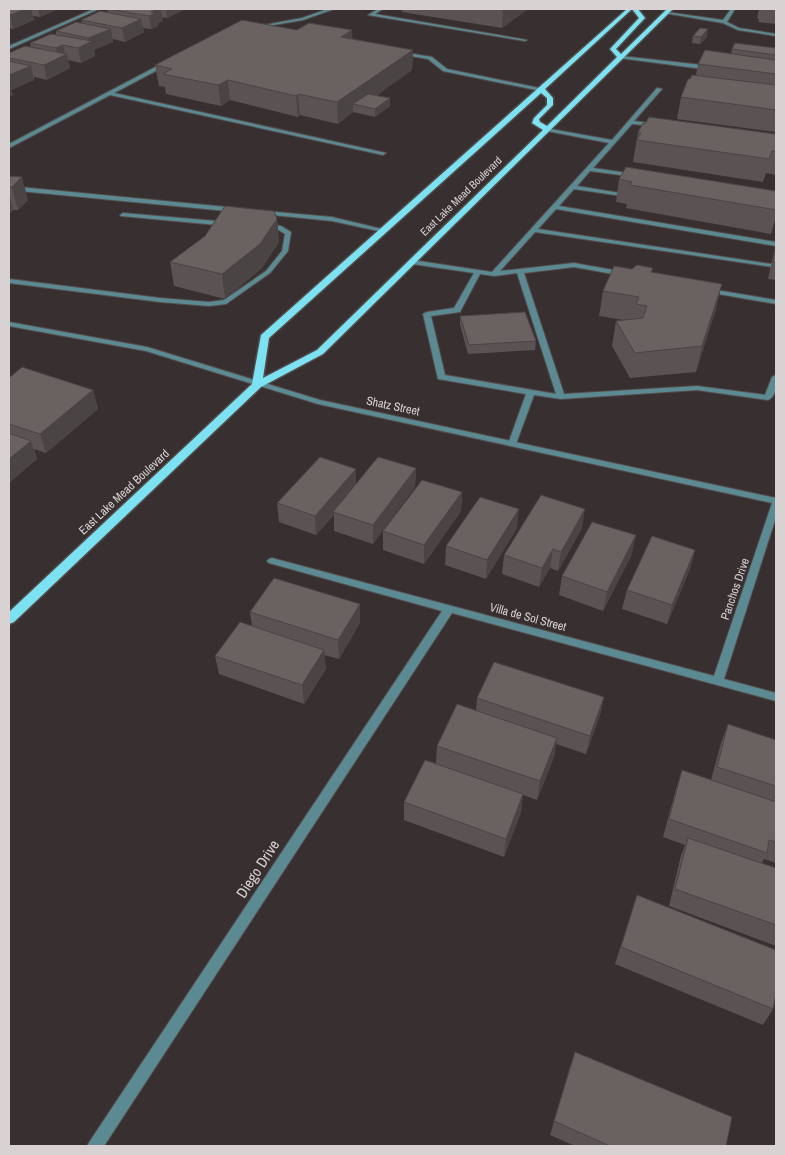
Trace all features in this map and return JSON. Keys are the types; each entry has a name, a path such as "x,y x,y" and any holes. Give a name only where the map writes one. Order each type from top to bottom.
{"main road":[{"name":"East Lake Mead Boulevard","path":"257,385 264,337 630,9"},
{"path":"620,57 614,53 613,49 642,18 636,9"},
{"name":"East Lake Mead Boulevard","path":"9,619 257,385 320,352 668,11"},
{"path":"540,89 550,98 550,105 536,119 536,123 547,129"}],"street":[{"path":"9,48 97,9"},
{"path":"245,28 303,19 332,9"},
{"path":"381,9 370,15 525,40"},
{"path":"724,22 733,9"},
{"path":"668,11 724,22 738,29 776,35"},
{"path":"277,23 287,29"},
{"path":"392,51 430,58 445,70 540,89"},
{"path":"620,57 720,68"},
{"path":"9,146 111,94 169,61"},
{"path":"494,274 659,89"},
{"path":"111,94 383,153"},
{"path":"631,122 660,126"},
{"path":"547,129 613,142"},
{"path":"588,169 638,177"},
{"path":"572,187 620,195"},
{"path":"9,188 244,211"},
{"path":"554,207 776,244"},
{"path":"254,212 332,219 383,230"},
{"path":"123,216 240,224"},
{"path":"9,281 160,300 209,304 226,302 268,272 285,251 289,233 278,227 258,226"},
{"path":"534,230 771,266"},
{"path":"412,262 494,274 574,265 632,276"},
{"path":"520,271 561,397"},
{"path":"478,272 457,310 427,314 441,378 561,397 697,388 768,398 776,377"},
{"path":"699,288 776,302"},
{"name":"Shatz Street","path":"9,324 147,349 257,385 318,402 776,502"},
{"path":"512,444 531,392"},
{"name":"Panchos Drive","path":"717,682 776,502"},
{"name":"Villa de Sol Street","path":"272,561 776,697"},
{"name":"Diego Drive","path":"95,1146 449,609"}],"building":[{"path":"9,9 25,9 9,15"},
{"path":"109,9 158,9 151,12 156,13 149,16"},
{"path":"100,11 141,19 122,28 81,20"},
{"path":"242,20 297,30 309,23 352,30 341,37 413,50 337,102 298,94 296,96 228,80 218,85 163,74 172,69 155,65"},
{"path":"76,22 111,29 88,38 56,31"},
{"path":"700,28 708,29 701,37 693,36"},
{"path":"51,34 92,41 78,48 63,45 56,48 30,43"},
{"path":"735,43 776,48 776,55 732,49"},
{"path":"25,46 67,54 44,65 9,58 9,53"},
{"path":"705,50 776,60 776,74 698,64"},
{"path":"9,61 31,66 9,75"},
{"path":"692,75 776,85 776,110 681,97 688,79"},
{"path":"368,94 390,98 375,109 353,104"},
{"path":"649,117 776,134 776,151 772,151 769,159 637,140 641,133 638,132"},
{"path":"626,167 776,191 776,210 630,185 632,182 619,179"},
{"path":"9,176 22,177 12,187 9,187"},
{"path":"225,206 274,211 277,219 260,244 222,274 170,262 205,236"},
{"path":"776,246 776,262 773,262"},
{"path":"637,265 653,268 651,272 722,284 702,346 635,353 616,321 643,318 647,306 636,304 639,297 603,291 614,266 632,269"},
{"path":"525,312 536,341 469,345 460,316"},
{"path":"22,367 93,390 40,434 9,424 9,378"},
{"path":"9,433 31,441 9,459"},
{"path":"320,457 356,469 315,516 277,503"},
{"path":"378,457 416,468 373,525 333,512"},
{"path":"422,480 462,492 424,545 383,531"},
{"path":"541,495 585,509 561,552 553,549 542,568 504,555"},
{"path":"480,497 519,509 487,560 446,546"},
{"path":"592,522 636,535 607,592 562,576"},
{"path":"652,536 695,550 672,605 627,590"},
{"path":"274,578 360,604 338,640 250,612"},
{"path":"240,622 324,650 302,685 215,656"},
{"path":"494,662 604,697 590,736 477,698"},
{"path":"457,704 557,738 540,781 437,746"},
{"path":"728,724 776,740 776,786 717,767"},
{"path":"425,760 523,794 506,839 404,802"},
{"path":"682,770 776,802 776,842 769,840 767,853 669,819"},
{"path":"688,838 776,868 776,925 675,889"},
{"path":"637,895 776,950 776,993 773,1009 621,947"},
{"path":"575,1052 732,1117 726,1146 610,1146 554,1121"}]}
